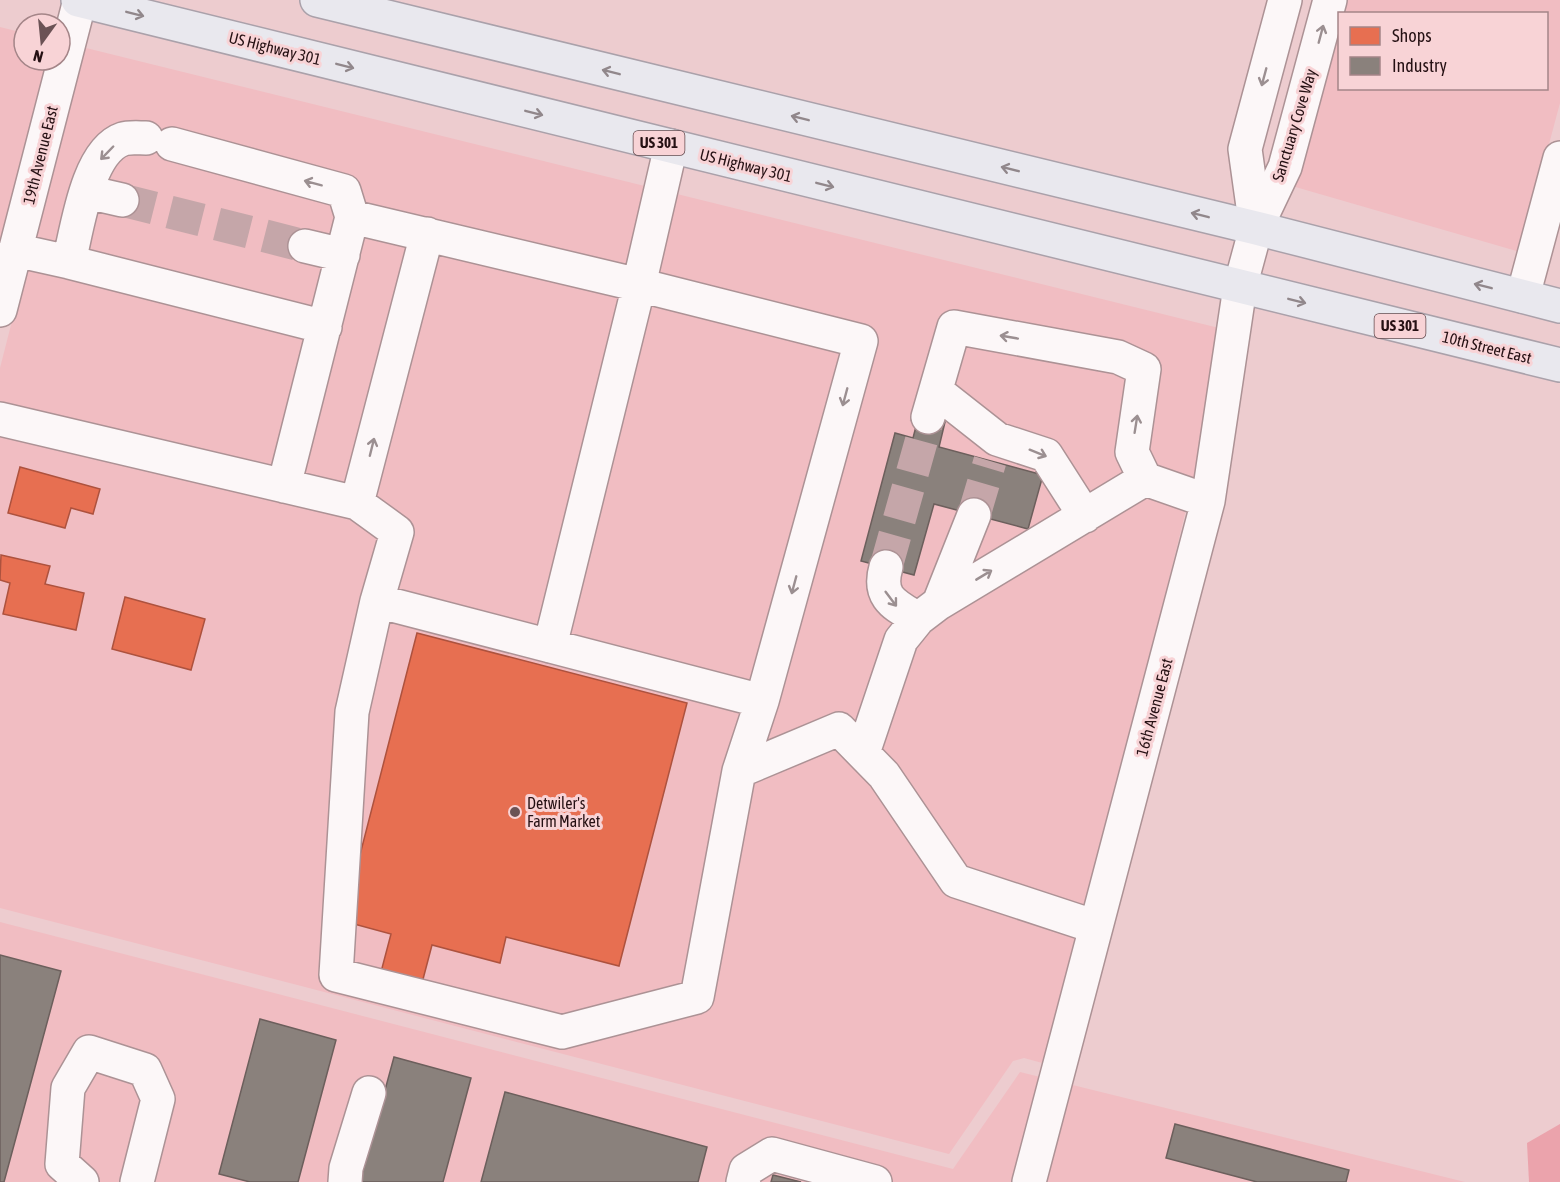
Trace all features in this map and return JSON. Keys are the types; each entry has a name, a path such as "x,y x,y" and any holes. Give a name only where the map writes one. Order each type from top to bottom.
{"main road":[{"name":"US Highway 301","path":"79,0 1240,287"},
{"path":"317,0 1256,228 1560,306"},
{"name":"10th Street East","path":"1240,287 1560,365"}],"street":[{"name":"19th Avenue East","path":"0,310 79,0"},
{"name":"Sanctuary Cove Way","path":"1256,228 1245,148 1285,0"},
{"name":"Sanctuary Cove Way","path":"1256,228 1285,167 1330,0"},
{"path":"69,262 92,173 104,152 123,139 159,141 344,191 352,217 284,486"},
{"path":"550,646 671,146"},
{"path":"1523,297 1560,158"},
{"path":"87,192 122,200"},
{"path":"0,419 357,503 397,532 377,601 352,712 336,975 562,1032 697,997 739,771 762,701 861,341 639,285 352,217"},
{"name":"16th Avenue East","path":"1029,1182 1208,501 1240,287 1256,228"},
{"path":"357,503 427,234"},
{"path":"305,246 343,255"},
{"path":"15,250 325,327"},
{"path":"1085,516 1046,455 993,450 932,404 954,327 1118,357 1144,369 1132,452 1145,479 1208,501"},
{"path":"886,567 882,581 885,593 894,605 928,611 1145,479"},
{"path":"862,753 902,640 928,611 974,514"},
{"path":"377,601 762,701"},
{"path":"739,771 839,729 884,775 956,880 1096,927"},
{"path":"82,1182 62,1164 68,1088 89,1052 145,1070 158,1099 137,1182"},
{"path":"345,1182 346,1168 369,1093"},
{"path":"743,1182 746,1170 772,1154 875,1182"}],"shaded area":[{"path":"1344,0 1560,0 1560,103 1520,252 1292,186 1338,22 1338,90 1548,90 1548,12 1341,12"},
{"path":"0,27 12,30 12,72 46,72 0,253"},
{"path":"82,47 1219,328 1202,444 1123,768 1046,1064 1024,1058 1013,1061 949,1154 0,908 0,368"},
{"path":"0,922 953,1169 1020,1072 1465,1182 0,1182"},
{"path":"1560,1124 1560,1182 1529,1182 1527,1143"}],"building: Shops":[{"path":"20,467 100,489 93,514 71,508 65,528 8,513"},
{"path":"1,555 50,566 45,584 84,593 76,630 3,614 10,583 0,580"},
{"path":"125,597 205,619 191,670 112,649"},
{"name":"Detwiler's Farm Market","path":"417,633 687,703 619,966 506,937 500,963 432,945 422,983 381,972 391,934 343,921"}],"building: Industry":[{"path":"919,415 945,422 939,447 1043,475 1028,529 934,504 914,575 861,561 895,433 913,438"},
{"path":"0,955 61,971 4,1182 0,1182"},
{"path":"260,1019 336,1040 298,1182 250,1182 219,1174"},
{"path":"394,1057 471,1078 443,1182 360,1182"},
{"path":"505,1092 707,1147 698,1182 481,1182"},
{"path":"1175,1124 1349,1170 1346,1182 1257,1182 1166,1158"},
{"path":"773,1175 801,1182 771,1182"}],"tunnel":[{"path":"122,200 305,246"},
{"path":"886,567 928,417"},
{"path":"974,515 990,461"}],"place":[{"name":"Detwiler's Farm Market","path":"515,812"}]}
